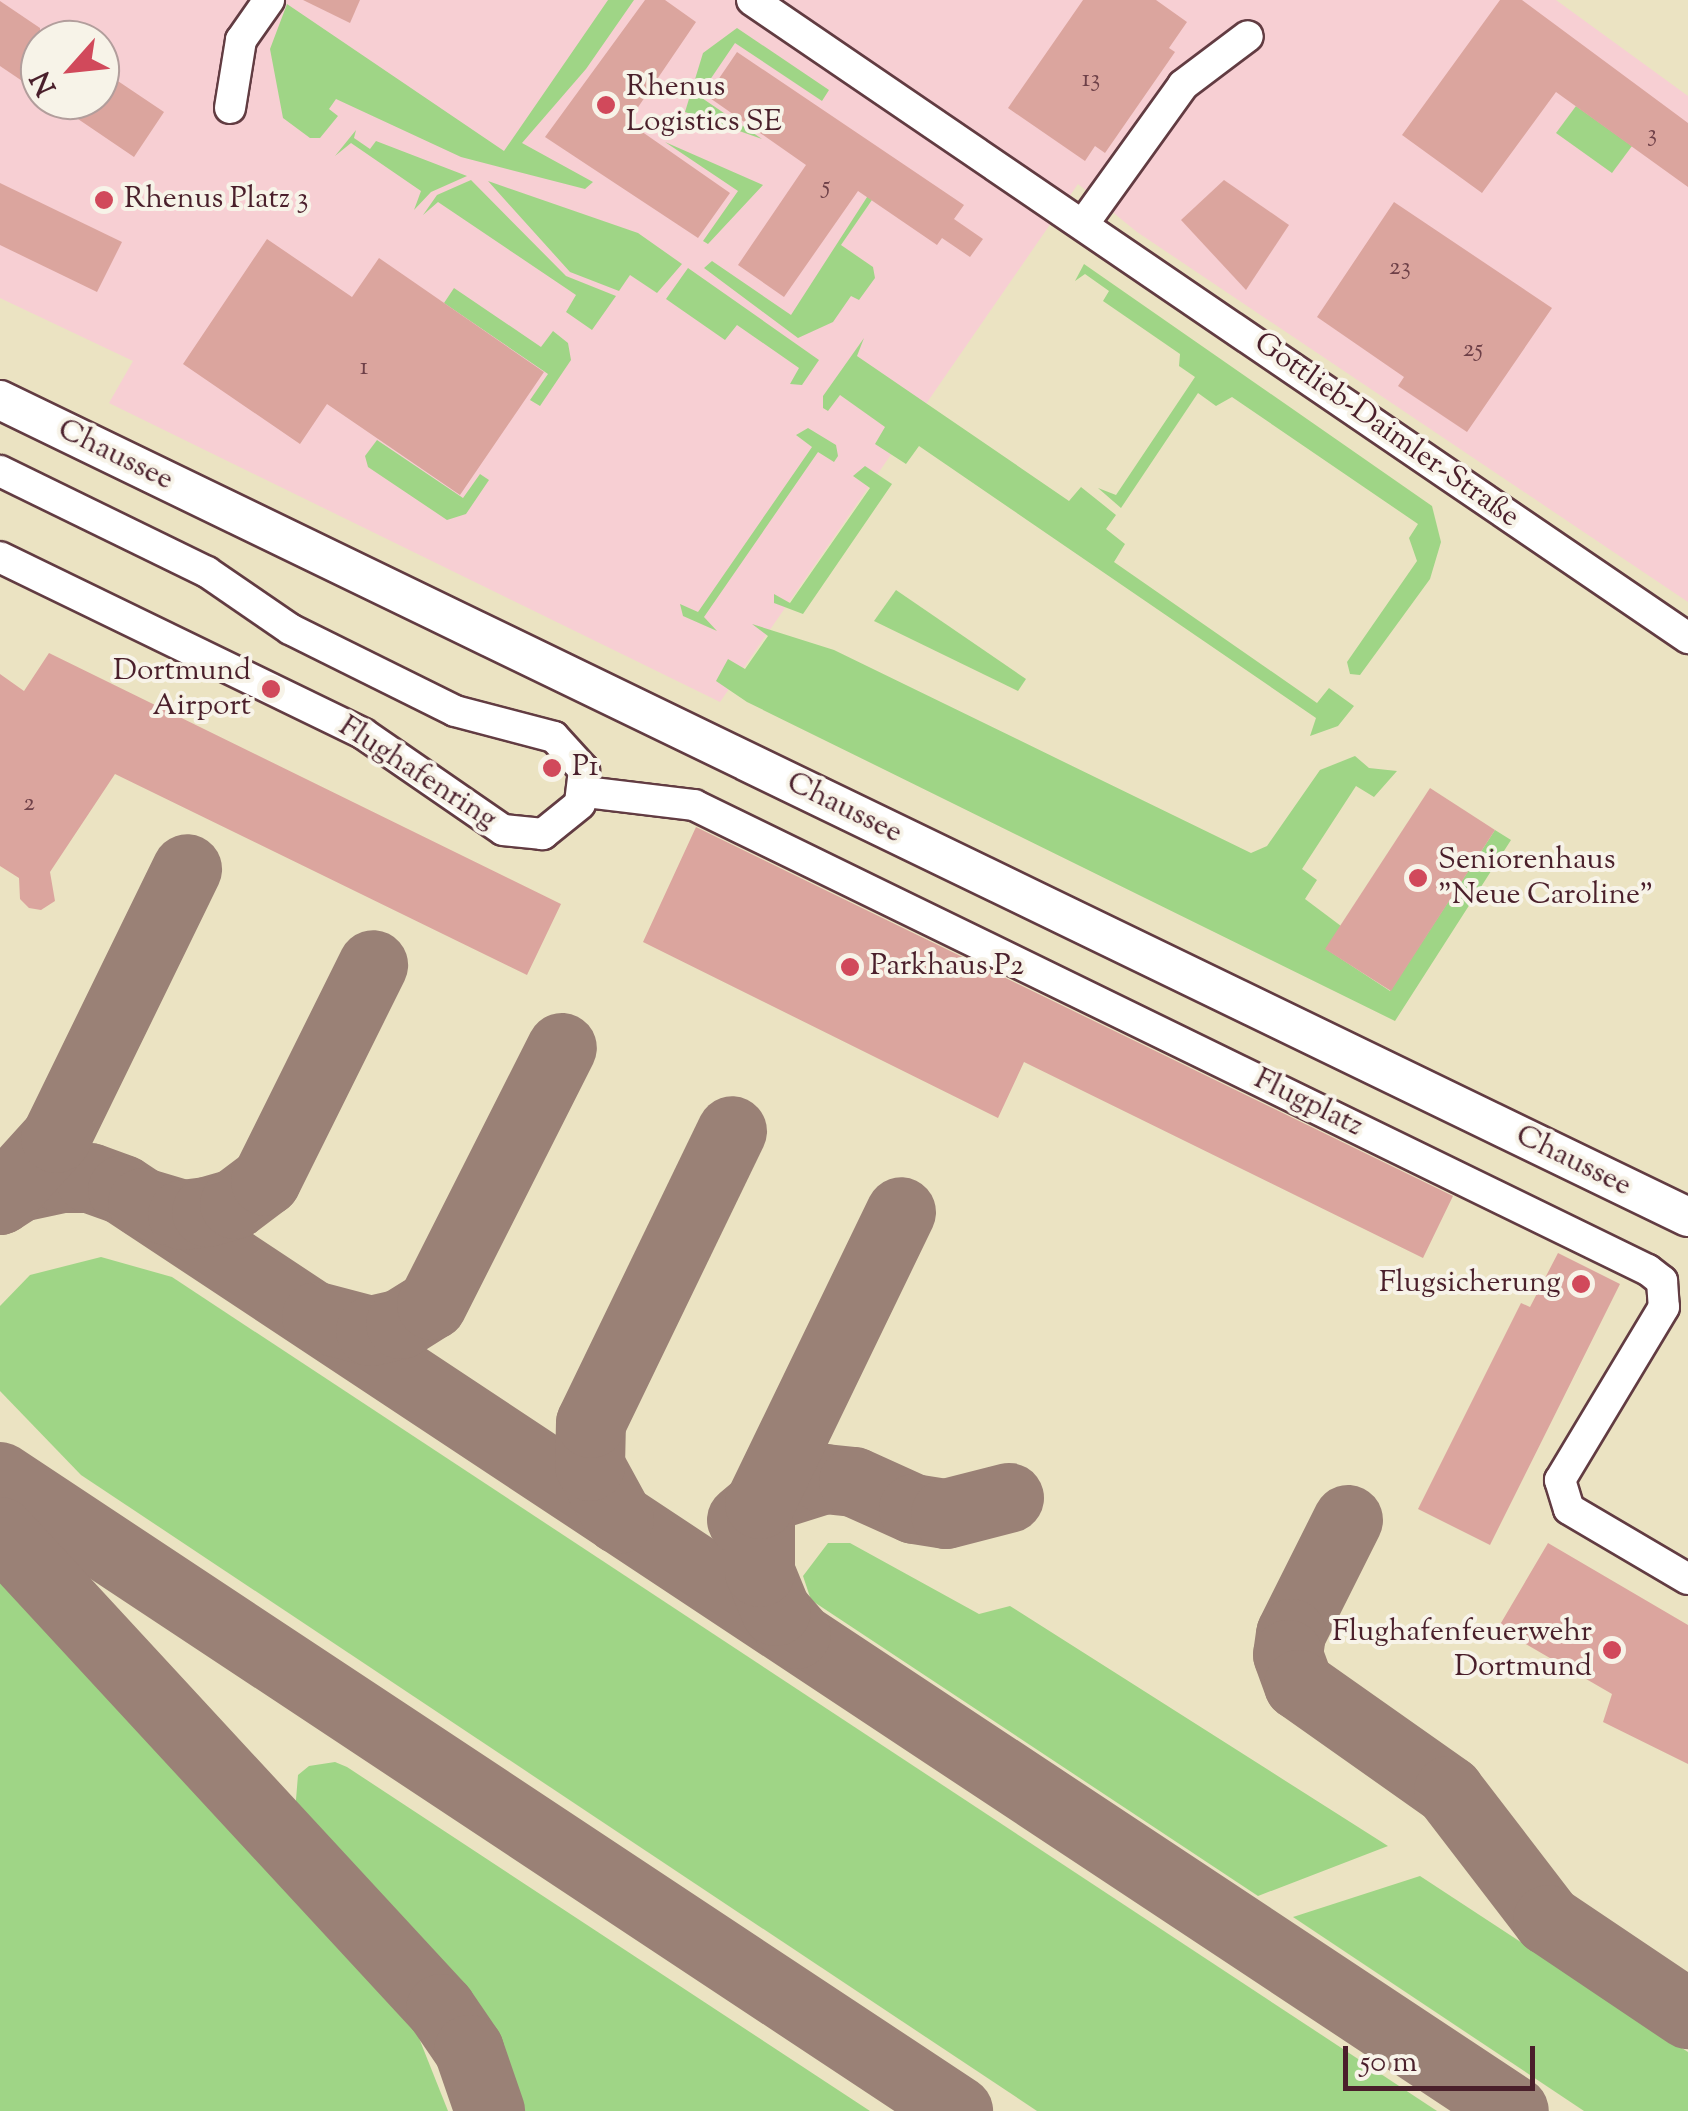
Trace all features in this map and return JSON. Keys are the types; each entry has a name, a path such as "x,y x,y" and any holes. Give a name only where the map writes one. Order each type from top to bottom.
{"main road":[{"name":"Chaussee","path":"0,400 1688,1217"}],"street":[{"path":"230,108 241,40 269,0"},
{"name":"Gottlieb-Daimler-Straße","path":"752,0 1688,638"},
{"path":"1084,223 1183,84 1248,36"},
{"path":"0,471 207,572 290,629 455,710 554,737 578,759 584,792"},
{"name":"Flughafenring","path":"0,557 364,734 503,830 543,834 575,812 584,792"},
{"name":"Flugplatz","path":"584,792 694,805 1648,1270 1662,1281 1664,1307 1560,1480 1570,1509 1688,1579"}],"shaded area":[{"path":"0,0 1556,0 1688,96 1688,602 1137,232 1078,184 720,702 109,403 133,361 0,298"}],"green space":[{"path":"608,0 634,0 586,69 522,143 593,182 585,189 461,157 336,99 329,109 338,116 320,138 310,138 283,118 270,49 287,4 504,151"},
{"path":"737,28 829,90 822,101 735,43 699,96 762,139 685,112 703,53"},
{"path":"1576,106 1632,146 1612,173 1556,133"},
{"path":"356,130 354,138 370,149 376,141 467,176 431,192 414,210 421,191 351,143 335,156"},
{"path":"665,142 763,185 708,244 703,241 738,191"},
{"path":"471,180 566,276 616,296 592,330 566,312 576,295 438,202 423,215 437,195"},
{"path":"488,181 638,233 682,264 657,293 630,275 619,291 570,272"},
{"path":"869,194 874,197 841,245 873,267 875,278 859,300 851,296 833,322 798,338 704,268 712,261 791,315"},
{"path":"1084,264 1432,506 1441,542 1430,579 1360,675 1350,674 1347,662 1417,561 1409,538 1418,524 1232,397 1216,406 1198,393 1121,508 1098,488 1116,495 1195,377 1179,366 1180,354 1103,301 1109,291 1085,274 1075,281"},
{"path":"688,268 819,360 802,385 790,384 799,368 737,325 725,340 666,299"},
{"path":"454,288 541,347 553,331 568,343 571,360 540,406 530,400 548,374 444,303"},
{"path":"864,338 857,356 1069,501 1081,487 1116,515 1106,529 1125,544 1114,562 1317,703 1329,688 1354,706 1338,726 1310,736 1316,718 919,446 906,464 875,444 885,427 840,395 828,411 823,408 823,396"},
{"path":"808,428 836,445 838,456 834,462 818,452 704,617 717,631 683,616 680,604 698,612 812,447 796,435"},
{"path":"377,440 463,498 480,474 489,480 466,514 447,520 368,467 365,456"},
{"path":"865,466 892,484 803,614 774,603 774,594 790,603 870,488 853,476"},
{"path":"896,590 1026,679 1018,691 874,621"},
{"path":"752,624 834,650 1251,853 1267,846 1320,770 1355,756 1369,768 1397,771 1374,797 1356,786 1302,869 1317,880 1305,899 1341,926 1326,949 1390,991 1495,830 1511,840 1395,1021 747,702 716,681 728,659 745,669 768,636"},
{"path":"101,1257 172,1277 1437,2111 1037,2111 81,1475 0,1391 0,1306 30,1275"},
{"path":"828,1543 850,1543 979,1614 1010,1606 1388,1846 1258,1896 811,1600 803,1576"},
{"path":"0,1576 413,2023 448,2111 0,2111"},
{"path":"335,1762 870,2111 511,2111 486,2037 295,1812 298,1775 309,1766"},
{"path":"1420,1876 1688,2052 1688,2111 1584,2111 1293,1917"}],"building":[{"path":"303,0 360,0 350,23"},
{"name":"Rhenus Logistics SE","path":"645,0 665,0 696,22 628,122 730,193 698,238 545,137"},
{"path":"1083,0 1156,0 1187,22 1169,48 1175,52 1105,153 1095,146 1085,161 1008,108"},
{"path":"1500,0 1522,0 1688,123 1688,187 1556,92 1482,193 1402,135"},
{"path":"0,1 28,20 20,20 20,80 0,66"},
{"name":"Rhenus Logistics SE","path":"737,52 964,205 954,219 983,239 970,257 942,238 937,245 858,191 784,297 738,265 806,165 707,96"},
{"path":"120,82 164,112 134,157 79,120 120,120"},
{"path":"1224,180 1289,225 1246,290 1181,220"},
{"path":"0,183 122,242 97,292 0,245"},
{"path":"1394,202 1552,308 1467,432 1398,386 1404,377 1317,317"},
{"path":"267,239 352,297 379,258 544,372 460,495 327,404 300,444 183,364"},
{"path":"49,653 561,904 527,975 115,774 50,872 55,901 41,910 29,908 20,899 19,878 0,866 0,674 24,691"},
{"name":"Seniorenhaus \"Neue Caroline\"","path":"1430,788 1495,830 1391,991 1325,949"},
{"name":"Parkhaus P2","path":"696,827 1453,1196 1423,1258 1024,1062 998,1118 643,942"},
{"path":"1558,1253 1620,1284 1490,1545 1418,1509 1521,1303 1530,1307"},
{"name":"Flughafenfeuerwehr Dortmund","path":"1548,1543 1688,1625 1688,1764 1603,1722 1612,1694 1498,1628"}],"taxiway":[{"path":"0,1200 56,1138 187,869"},
{"path":"143,1203 183,1215 207,1212 235,1204 266,1181 373,965"},
{"path":"317,1317 371,1331 401,1324 432,1305 562,1048"},
{"path":"619,1519 590,1466 591,1423 732,1131"},
{"path":"0,1200 20,1187 62,1178 90,1178 123,1190 1514,2111"},
{"path":"796,1634 776,1611 760,1572 760,1504 901,1212"},
{"path":"0,1477 958,2111"},
{"path":"742,1520 771,1496 825,1479 854,1482 914,1509 946,1514 1009,1498"},
{"path":"1348,1520 1291,1634 1288,1655 1299,1685 1449,1791 1548,1920 1688,2014"},
{"path":"0,1532 441,2009 469,2050 490,2111"}],"place":[{"name":"Rhenus Logistics SE","path":"606,105"},
{"name":"Rhenus Platz 3","path":"104,200"},
{"name":"Dortmund Airport","path":"271,689"},
{"name":"P1","path":"552,768"},
{"name":"Seniorenhaus \"Neue Caroline\"","path":"1418,878"},
{"name":"Parkhaus P2","path":"850,967"},
{"name":"Flugsicherung","path":"1581,1284"},
{"name":"Flughafenfeuerwehr Dortmund","path":"1612,1650"}]}
